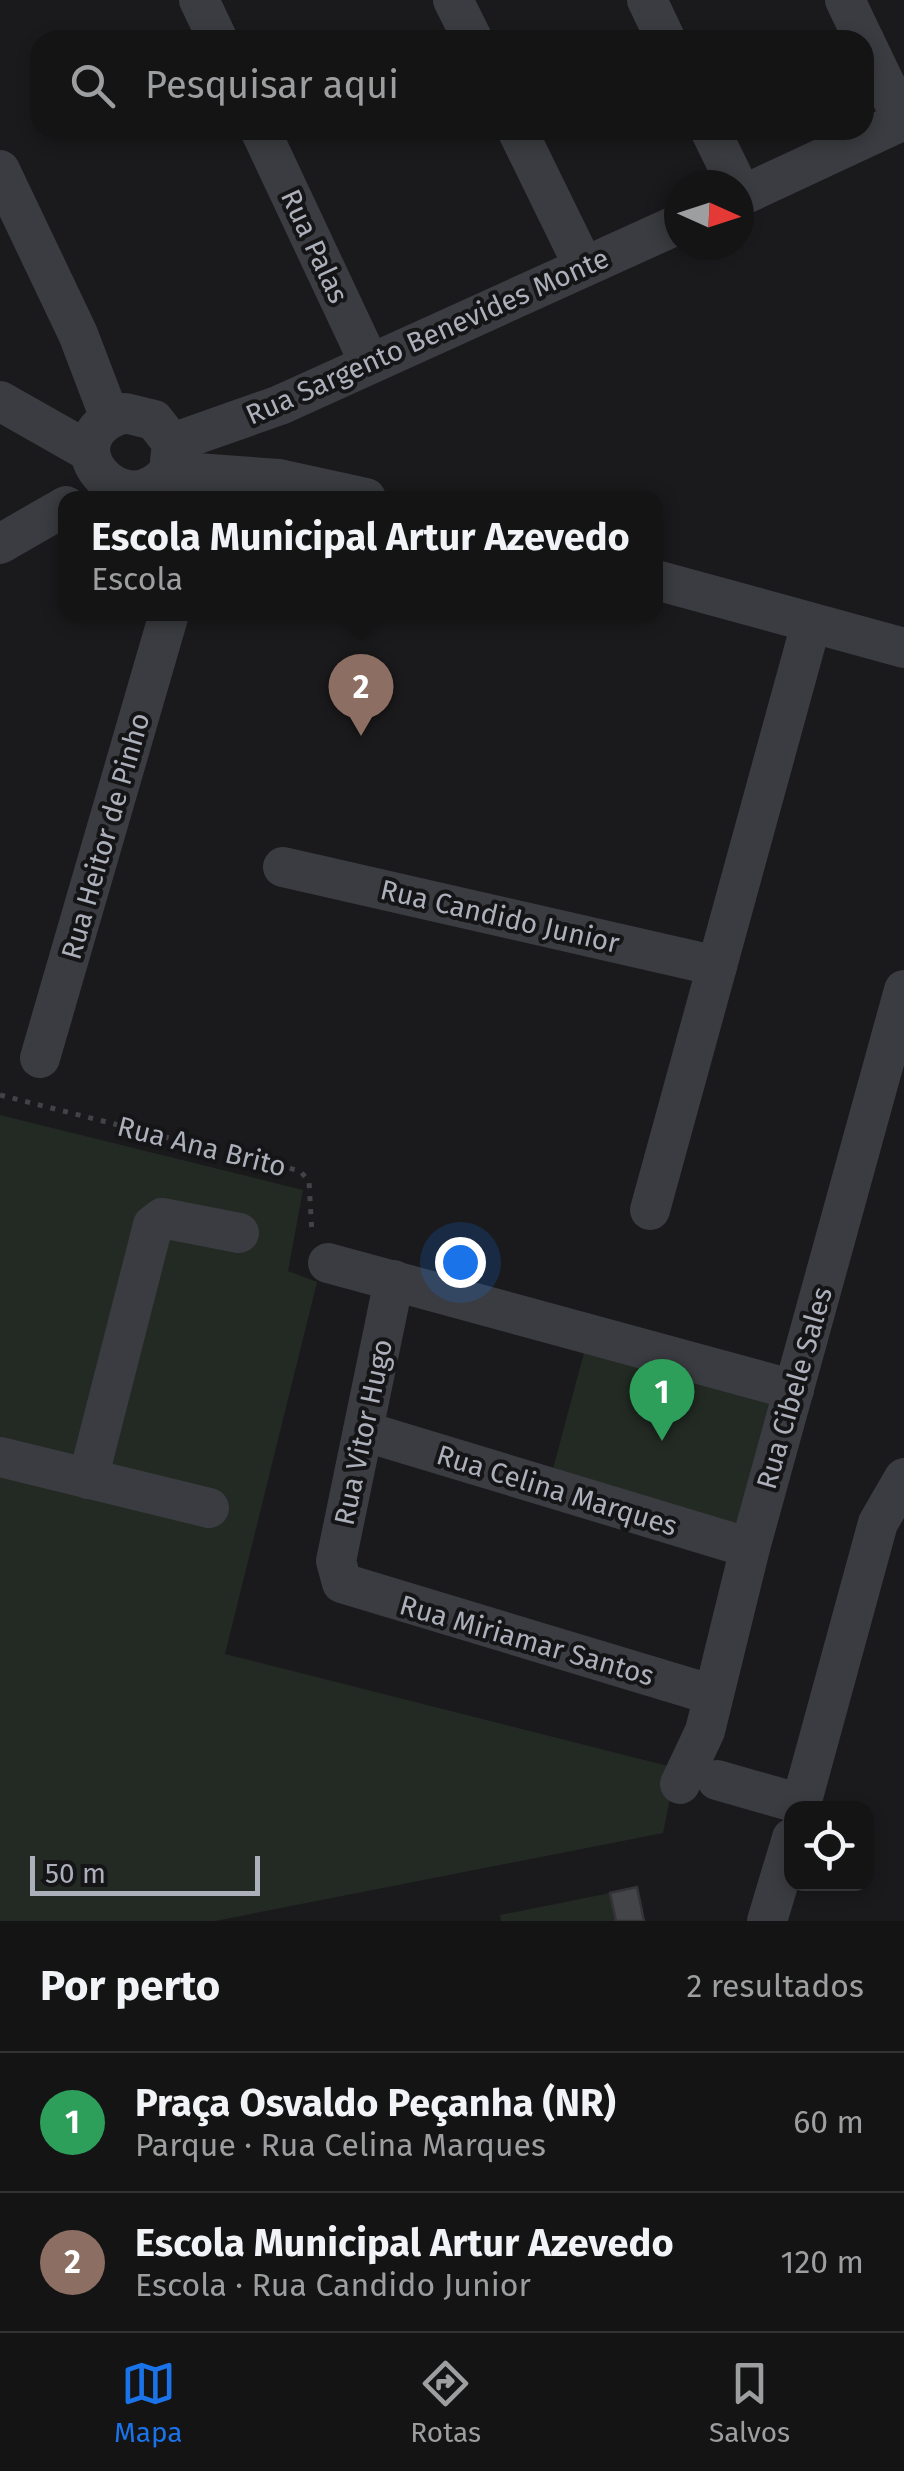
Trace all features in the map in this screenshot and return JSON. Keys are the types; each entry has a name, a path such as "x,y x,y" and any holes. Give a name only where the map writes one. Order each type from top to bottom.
{"street":[{"path":"200,0 214,30"},
{"path":"453,0 468,30"},
{"path":"647,0 661,30"},
{"path":"844,0 859,30"},
{"path":"874,61 903,121 874,133"},
{"name":"Rua Palas","path":"265,140 369,362"},
{"path":"522,140 584,267"},
{"path":"715,140 729,170"},
{"path":"754,185 858,140"},
{"path":"0,170 78,334 110,418"},
{"name":"Rua Sargento Benevides Monte","path":"190,463 280,405 664,231"},
{"path":"0,401 92,478 134,491 148,488 190,463"},
{"path":"92,478 90,439 110,418 140,414 154,420 190,463 334,491"},
{"path":"0,544 58,511"},
{"path":"663,582 904,648"},
{"name":"Rua Heitor de Pinho","path":"40,1058 167,621"},
{"path":"650,1210 812,624"},
{"name":"Rua Candido Junior","path":"284,866 717,966"},
{"name":"Rua Cibele Sales","path":"784,1812 698,1782 705,1731 750,1548 904,990"},
{"path":"88,1479 153,1224 162,1218 239,1233"},
{"path":"328,1262 794,1390"},
{"name":"Rua Vitor Hugo","path":"342,1583 336,1562 394,1280"},
{"name":"Rua Celina Marques","path":"363,1432 750,1548"},
{"path":"0,1457 209,1508"},
{"path":"802,1801 878,1523 904,1478"},
{"name":"Rua Miriamar Santos","path":"342,1583 714,1695"},
{"path":"767,1921 784,1864"}],"path":[{"name":"Rua Ana Brito","path":"0,1095 300,1171 310,1180 312,1246 328,1262"}],"shaded area":[{"path":"0,1115 303,1190 288,1271 317,1282 225,1654 676,1768 663,1833 215,1921 0,1921"},
{"path":"585,1349 775,1402 739,1532 550,1480"},
{"path":"610,1893 616,1921 501,1921 500,1915"}],"building":[{"path":"637,1887 644,1921 616,1921 610,1893"}],"place":[{"name":"Escola Municipal Artur Azevedo","path":"361,736"},
{"name":"Praça Osvaldo Peçanha (NR)","path":"662,1441"}]}
